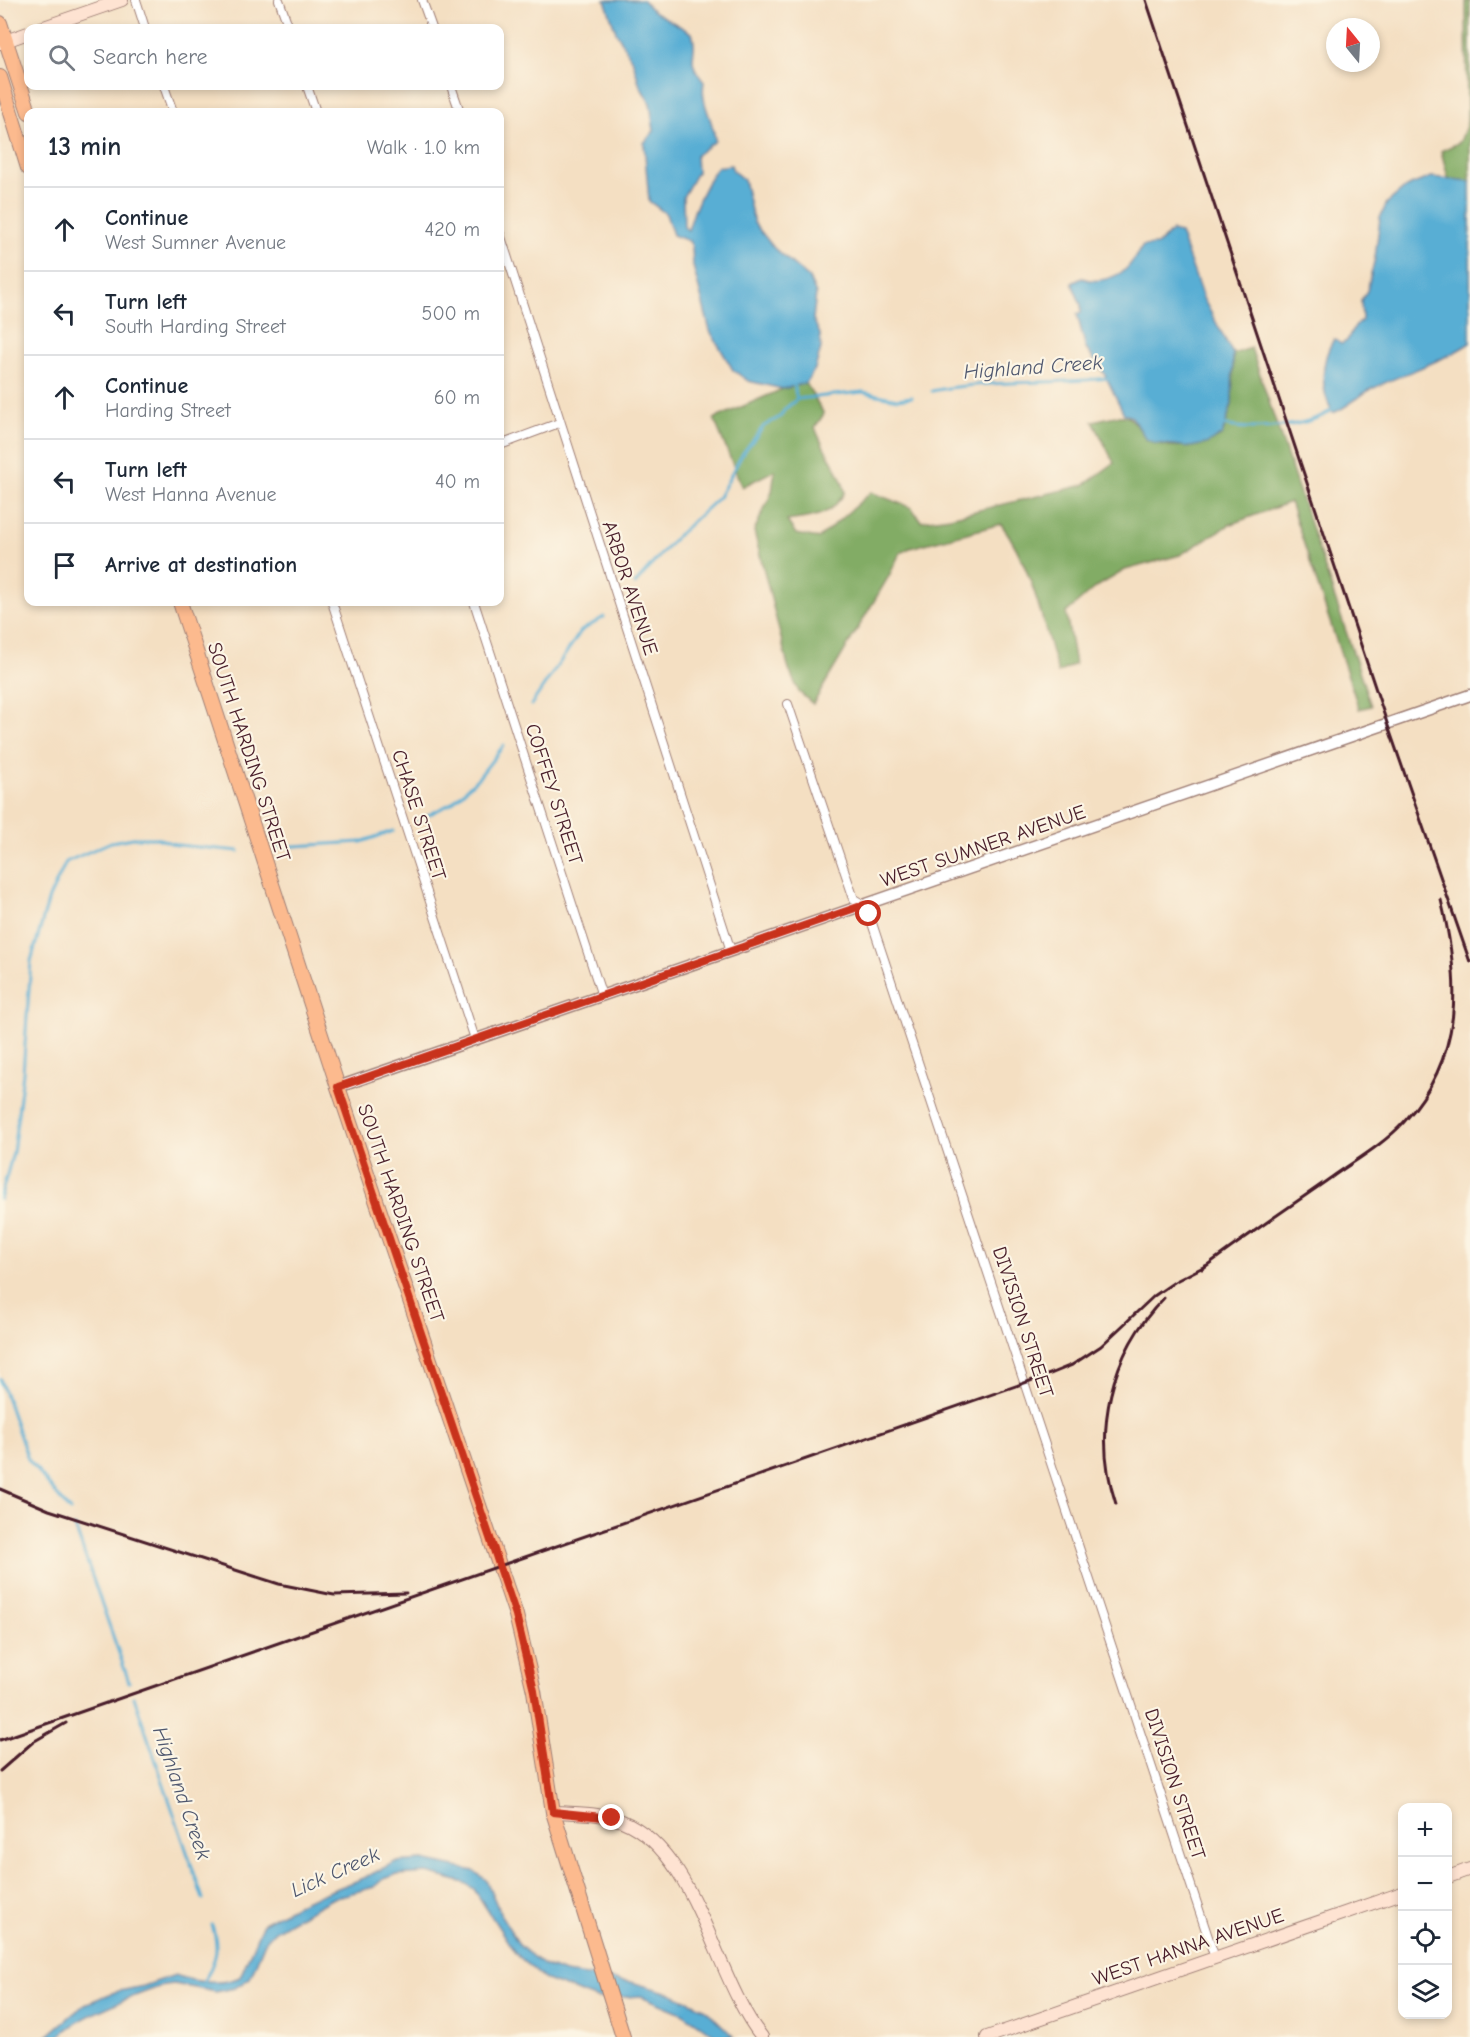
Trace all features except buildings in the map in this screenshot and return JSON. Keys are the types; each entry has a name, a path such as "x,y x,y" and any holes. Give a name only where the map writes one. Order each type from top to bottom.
{"main road":[{"path":"53,24 122,0"},
{"path":"0,23 3,42 28,108"},
{"path":"3,42 24,34"},
{"path":"0,76 24,155"},
{"name":"SOUTH HARDING STREET","path":"181,606 338,1087 516,1615 534,1691 553,1812 623,2037"},
{"path":"553,1812 582,1813 621,1821 639,1830 663,1851 677,1871 743,2009 762,2037"},
{"path":"1452,1876 1470,1869"},
{"name":"WEST HANNA AVENUE","path":"987,2037 1398,1894"}],"street":[{"path":"136,0 144,24"},
{"path":"279,0 288,24"},
{"path":"423,0 431,24"},
{"path":"165,90 171,108"},
{"path":"308,90 315,108"},
{"path":"452,90 459,108"},
{"name":"ARBOR AVENUE","path":"504,247 731,951"},
{"path":"504,443 559,423"},
{"name":"CHASE STREET","path":"333,606 475,1039"},
{"name":"COFFEY STREET","path":"475,606 602,996"},
{"name":"WEST SUMNER AVENUE","path":"338,1087 1470,695"},
{"name":"DIVISION STREET","path":"788,704 854,899 864,905 869,914 1215,1958"}],"green space":[{"path":"1466,0 1470,0 1470,181 1449,181 1441,151 1460,142 1467,123"},
{"path":"1251,348 1371,706 1359,709 1290,502 1229,525 1180,555 1125,570 1093,589 1066,613 1075,664 1058,673 1029,576 1012,540 1001,524 910,548 900,553 889,576 813,704 799,692 789,670 754,531 772,492 775,470 742,487 714,419 787,387 806,383 824,414 815,427 843,483 845,492 834,507 821,514 787,521 796,534 819,538 871,492 912,508 921,521 950,517 1084,485 1114,463 1093,421 1125,416 1135,423 1146,439 1175,446 1203,442 1222,435 1232,404 1233,354"}],"water":[{"path":"605,0 643,0 653,11 692,33 694,67 704,82 705,105 715,141 696,155 697,172 683,197 684,227 688,230 700,198 717,167 731,165 733,171 744,180 754,223 774,248 809,278 816,294 813,319 820,334 821,348 815,369 806,383 783,389 748,381 733,370 710,331 693,266 692,246 689,241 673,235 666,214 649,201 644,143 654,131 650,103 640,86 633,62 616,32"},
{"path":"1431,177 1470,181 1470,343 1445,357 1368,391 1333,413 1324,386 1326,357 1334,339 1341,344 1347,341 1352,330 1362,320 1361,300 1367,291 1375,258 1380,218 1387,203 1406,187"},
{"path":"1172,231 1180,233 1203,298 1233,354 1232,404 1222,435 1206,444 1191,447 1154,443 1146,439 1132,417 1124,414 1104,373 1086,349 1077,314 1081,312 1081,305 1072,283 1082,278 1105,279 1122,272 1143,246 1157,245"},
{"name":"Lick Creek","path":"423,1860 474,1871 486,1880 502,1917 520,1946 543,1965 565,1973 631,1982 670,1993 704,2008 734,2037 718,2037 682,2013 641,1996 597,1999 544,1979 515,1953 474,1889 465,1883 427,1873 395,1875 383,1879 374,1887 333,1898 290,1922 275,1931 265,1942 250,1978 235,1988 216,1992 174,1984 165,1985 93,2014 67,2029 59,2037 46,2037 85,2004 115,1992 144,1986 175,1975 208,1982 233,1980 240,1977 263,1923 304,1901 364,1878 395,1862"}],"waterway":[{"name":"Highland Creek","path":"932,391 998,383 1108,378"},
{"path":"794,386 797,399"},
{"name":"Highland Creek","path":"635,584 677,536 719,497 743,453 764,426 780,417 785,409 797,399 863,392 897,399 912,397"},
{"name":"Highland Creek","path":"1223,425 1264,428 1295,424 1323,415 1333,409"},
{"name":"Highland Creek","path":"531,705 581,631 604,617"},
{"name":"Highland Creek","path":"416,821 452,803 479,777 504,745"},
{"name":"Highland Creek","path":"277,847 361,842 393,831"},
{"name":"Highland Creek","path":"0,1199 13,1153 23,1073 31,961 49,898 66,862 111,842 133,838 157,838 177,845 239,851"},
{"name":"Highland Creek","path":"0,1379 28,1459 70,1511"},
{"name":"Highland Creek","path":"75,1527 129,1682"},
{"name":"Highland Creek","path":"134,1697 203,1899"},
{"name":"Highland Creek","path":"204,1982 216,1954 212,1925"}],"railway":[{"path":"1146,0 1387,723 1470,962"},
{"path":"1202,1269 1379,1145 1404,1122 1424,1097 1438,1071 1447,1044 1452,1017 1454,989 1452,960 1441,900"},
{"path":"0,1740 1050,1374 1072,1365 1101,1346 1154,1296 1176,1281 1207,1265"},
{"path":"1116,1504 1109,1477 1106,1449 1106,1422 1111,1395 1130,1343 1145,1320 1164,1298"},
{"path":"0,1489 49,1510 279,1584 334,1595 406,1593"},
{"path":"0,1771 33,1742 66,1723"}],"route":[{"path":"612,1818 582,1813 553,1812 534,1691 516,1615 338,1087 864,905 869,914"}]}
